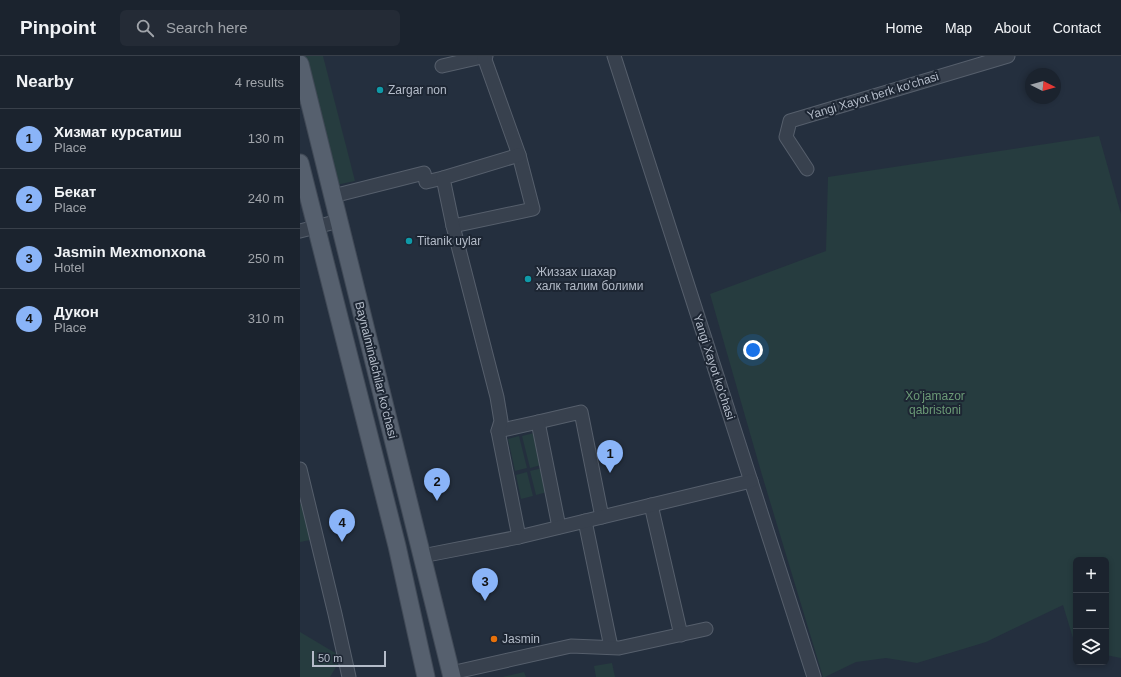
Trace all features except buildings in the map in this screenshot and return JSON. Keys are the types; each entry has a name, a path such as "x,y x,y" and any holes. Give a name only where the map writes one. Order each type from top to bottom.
{"main road":[{"name":"Baynalminalchilar ko’chasi","path":"300,64 452,675"},
{"name":"Baynalminalchilar ko’chasi","path":"300,163 397,546 426,677"}],"street":[{"path":"442,66 485,56 519,155 533,209 453,226"},
{"name":"Yangi Xayot ko'chasi","path":"614,56 814,677"},
{"name":"Yangi Xayot berk ko'chasi","path":"807,169 786,138 790,121 1008,56"},
{"path":"333,196 424,173 426,182 519,155"},
{"path":"443,178 453,226 497,397 501,421 498,431 519,537"},
{"path":"300,231 339,221"},
{"path":"498,431 581,412 602,517"},
{"path":"538,422 559,527"},
{"path":"300,469 336,614 349,677"},
{"path":"422,556 519,537 751,481"},
{"path":"651,505 680,635"},
{"path":"586,521 611,648"},
{"path":"452,675 571,646 619,648 706,630"}],"green space":[{"path":"304,56 323,56 355,181 336,185"},
{"name":"Xo'jamazor qabristoni","path":"1099,136 1121,214 1121,658 1109,656 1109,557 1073,557 1073,638 1063,605 986,642 917,663 886,658 856,662 823,677 762,475 710,294 826,251 828,177"},
{"path":"534,433 541,465 530,468 522,436"},
{"path":"519,436 527,468 515,471 508,439"},
{"path":"542,468 547,492 536,495 530,471"},
{"path":"527,472 533,496 521,499 516,475"},
{"path":"305,503 315,539 300,542 300,504"},
{"path":"300,632 342,657 330,677 300,677"},
{"path":"612,663 615,677 596,677 594,666"},
{"path":"524,672 526,677 502,677"}],"place":[{"name":"Zargar non","path":"380,90"},
{"name":"Titanik uylar","path":"409,241"},
{"name":"Жиззах шахар халк талим болими","path":"528,279"},
{"name":"Хизмат курсатиш","path":"610,473"},
{"name":"Бекат","path":"437,501"},
{"name":"Дукон","path":"342,542"},
{"name":"Jasmin Mexmonxona","path":"485,601"},
{"name":"Jasmin","path":"494,639"}]}
